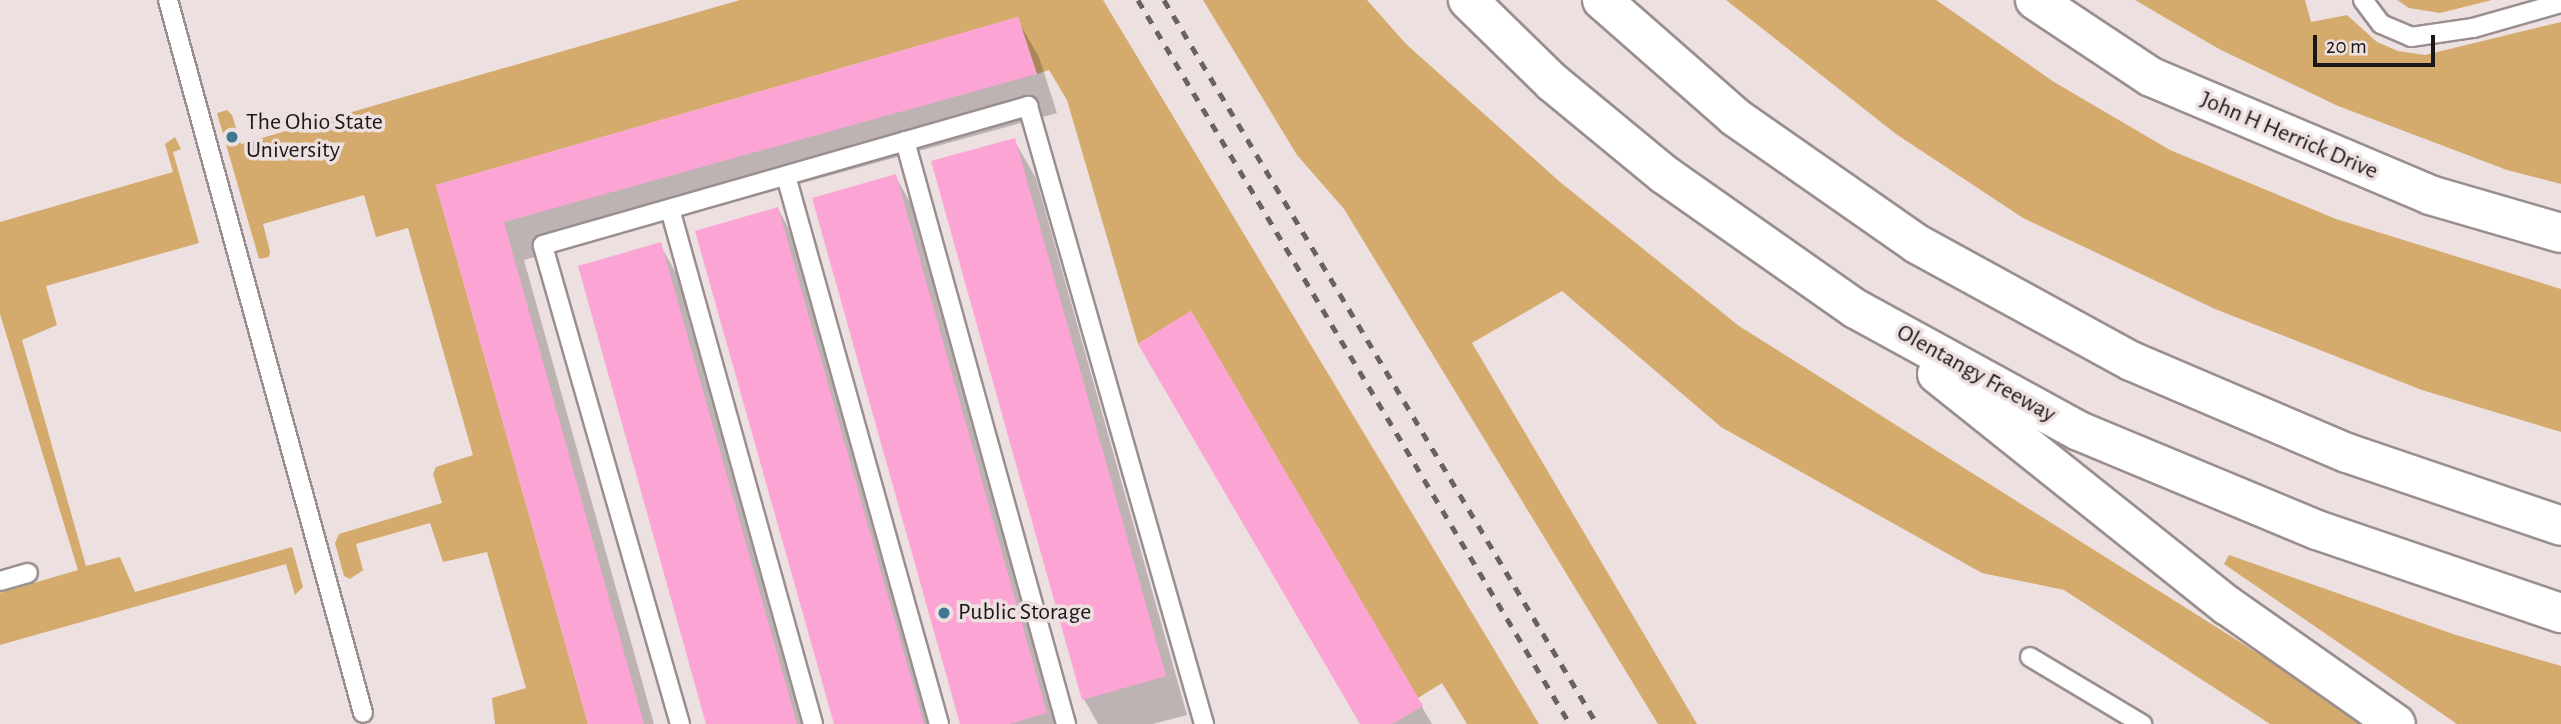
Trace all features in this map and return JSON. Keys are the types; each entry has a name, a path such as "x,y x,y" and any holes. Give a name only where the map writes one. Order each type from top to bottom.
{"main road":[{"name":"Olentangy Freeway","path":"1468,0 1552,82 1665,175 1856,309 2079,431 2317,530 2561,613"},
{"path":"1602,0 1735,117 1917,244 2131,360 2347,453 2561,526"},
{"name":"John H Herrick Drive","path":"2035,0 2151,77 2430,195 2561,233"},
{"path":"1856,309 2228,606 2396,724"},
{"path":"2347,453 2561,498"}],"lane":[{"path":"168,0 363,713"},
{"path":"2363,0 2381,24 2412,37 2473,28 2561,3"},
{"path":"680,724 543,245 1028,106 1204,724"},
{"path":"905,141 1066,724"},
{"path":"786,176 939,724"},
{"path":"670,209 813,724"},
{"path":"0,581 27,573"},
{"path":"2030,657 2142,724"}],"shaded area":[{"path":"740,0 1103,0 1539,724 1467,724 1442,683 1418,698 1191,311 1138,344 1067,100 1049,70 1037,74 1018,17 436,185 588,724 495,724 492,698 526,688 487,552 443,562 430,523 356,544 363,570 350,579 344,576 335,543 339,534 442,503 433,474 436,467 473,455 408,228 376,237 364,195 263,224 270,251 269,257 259,259 217,113 227,110 232,115 241,144"},
{"path":"1203,0 1367,0 1406,44 1560,182 1739,326 2270,661 2360,724 2270,724 2064,590 1982,573 1721,427 1562,291 1472,343 1697,724 1658,724 1344,209 1297,155"},
{"path":"1726,0 1936,0 2054,82 2170,150 2336,219 2561,289 2561,432 2422,390 2215,309 2023,218 1896,134"},
{"path":"2135,0 2305,0 2311,22 2347,15 2377,42 2398,51 2425,55 2561,22 2561,184 2507,170 2338,106 2219,49"},
{"path":"2397,0 2492,0 2440,13 2409,8"},
{"path":"175,137 181,149 173,152 199,243 46,286 57,325 22,340 86,566 120,557 135,592 292,547 303,587 295,595 286,564 0,645 0,593 78,570 0,314 0,222 173,172 165,144"},
{"path":"2229,555 2456,635 2561,666 2561,724 2457,724 2224,564"}],"building":[{"path":"1018,17 1037,74 504,222 644,724 588,724 436,185"},
{"path":"1015,138 1166,676 1082,700 931,161"},
{"path":"896,174 1047,713 1009,724 960,724 812,198"},
{"path":"778,207 924,724 834,724 695,231"},
{"path":"661,242 797,724 706,724 578,266"},
{"path":"1191,311 1423,706 1392,724 1360,724 1138,344"}],"railway":[{"path":"1138,0 1570,724"},
{"path":"1164,0 1597,724"}],"place":[{"name":"The Ohio State University","path":"232,137"},
{"name":"Public Storage","path":"944,613"}]}
